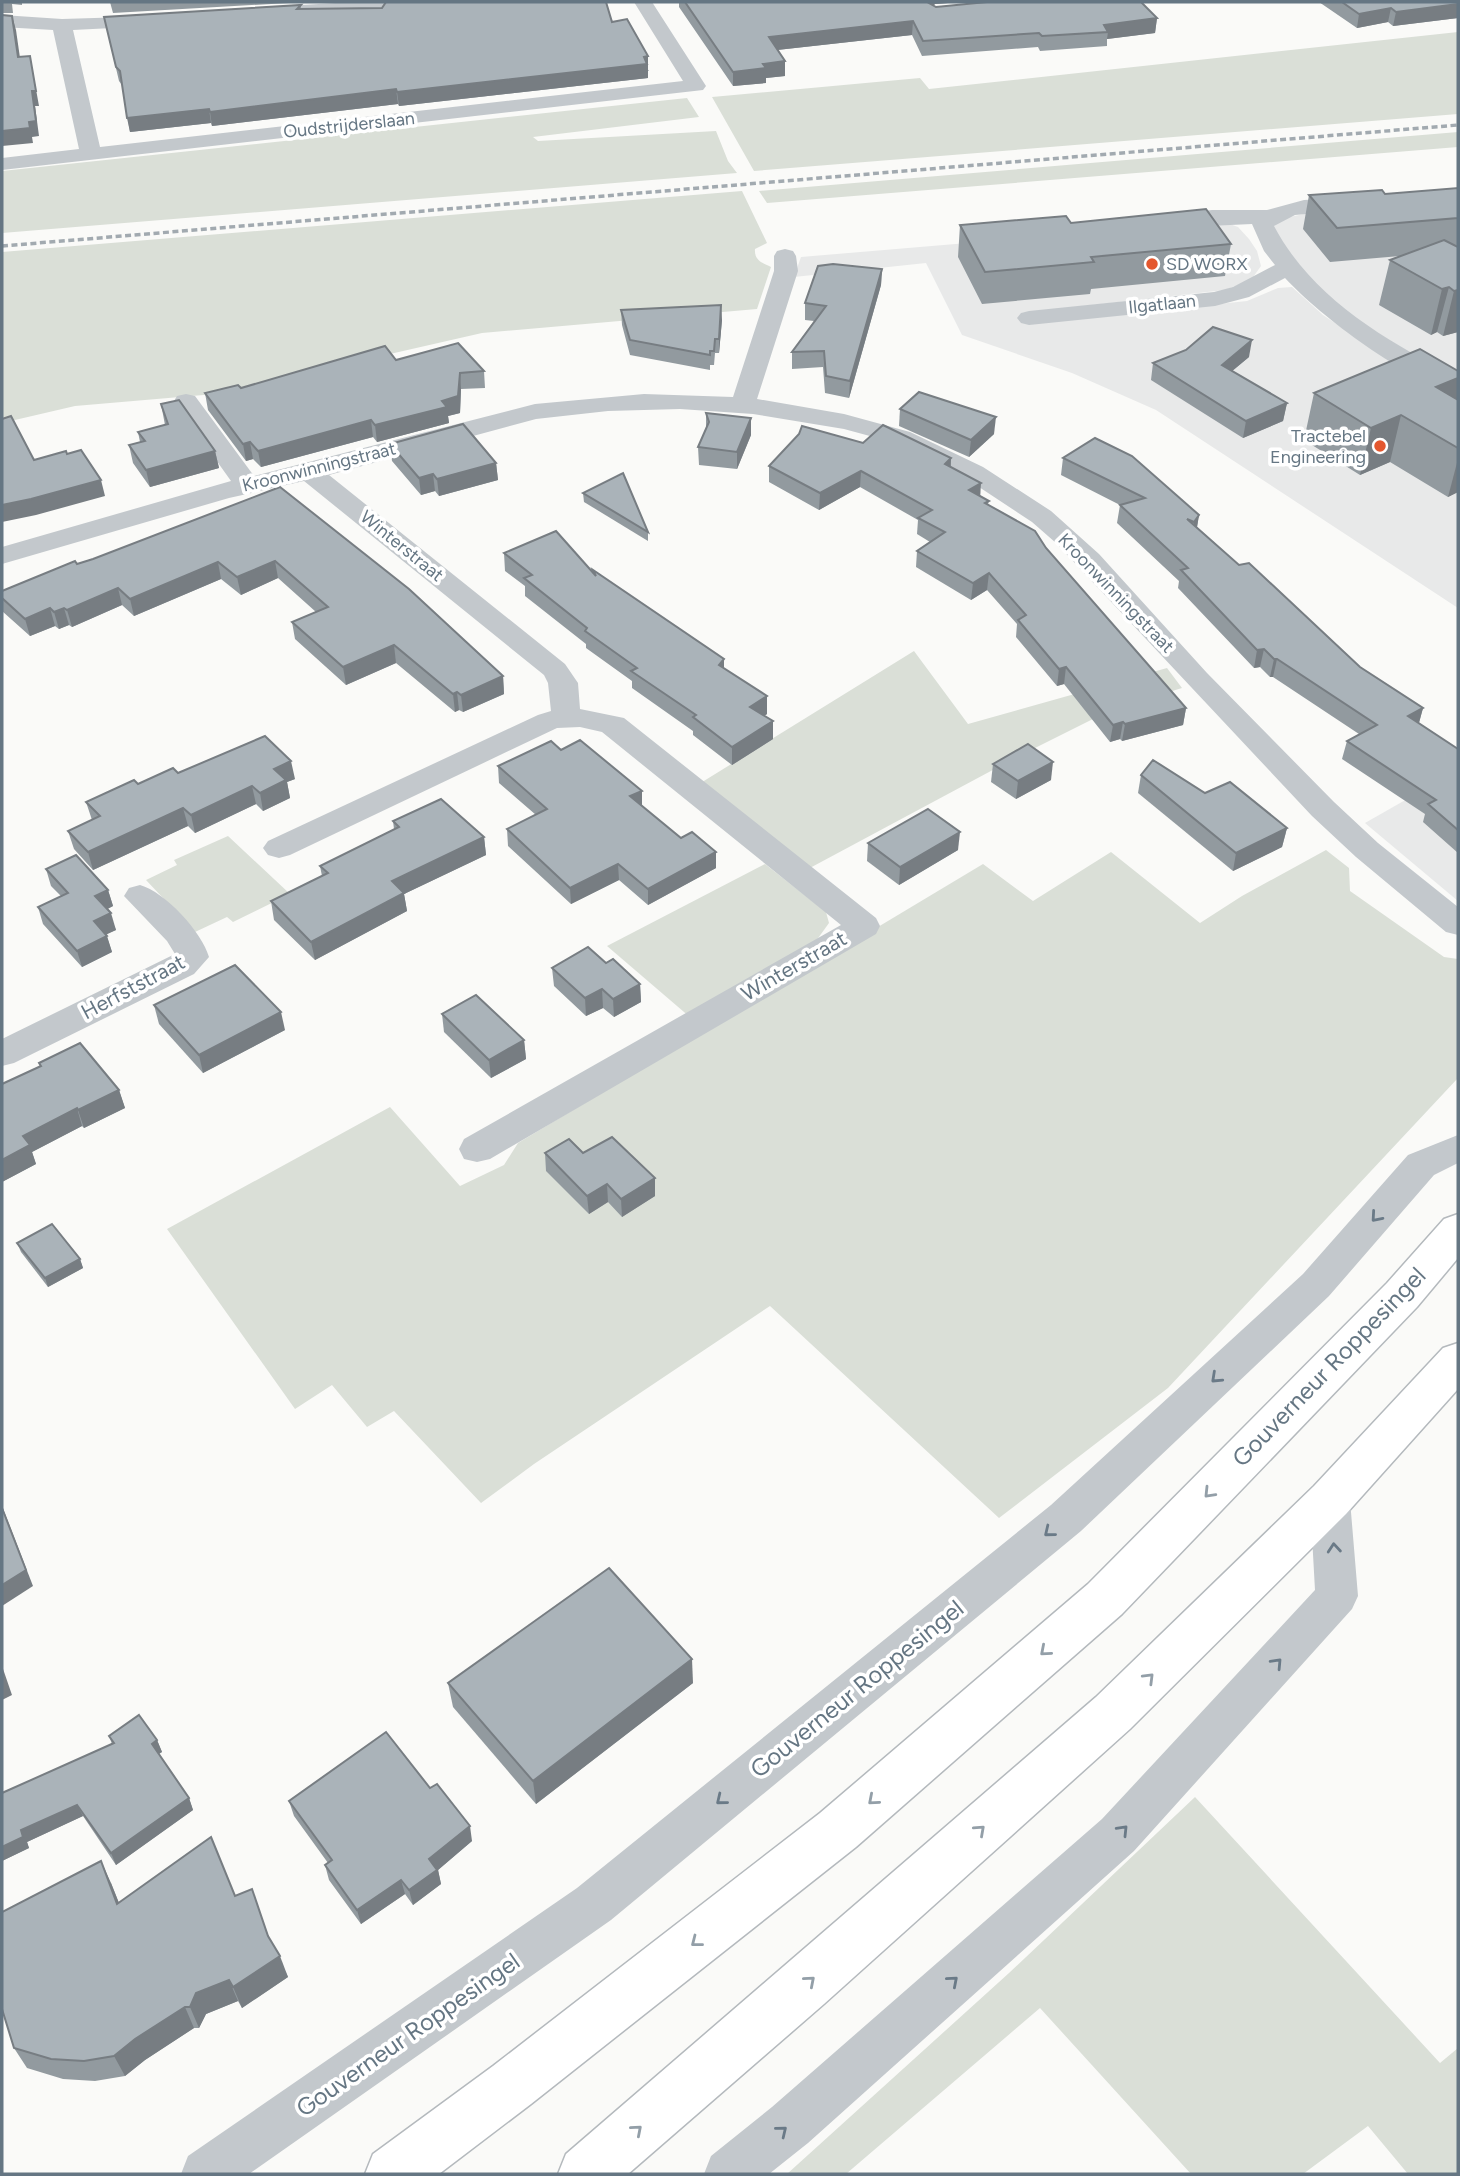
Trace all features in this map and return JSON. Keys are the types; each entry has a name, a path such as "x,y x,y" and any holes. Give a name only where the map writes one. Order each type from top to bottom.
{"highway":[{"name":"Gouverneur Roppesingel","path":"393,2174 512,2085 838,1830 1105,1599 1402,1295 1458,1230"},
{"path":"586,2174 805,1986 1113,1713 1330,1500 1458,1360"}],"street":[{"path":"62,25 84,2"},
{"path":"267,13 351,5 436,2"},
{"name":"Oudstrijderslaan","path":"2,164 696,86 643,2"},
{"path":"2,21 62,25 172,18"},
{"path":"62,25 90,155"},
{"path":"1143,223 1212,217 1269,217 1297,209 1375,202"},
{"path":"1269,217 1262,225 1270,244 1288,268 1336,312 1378,343 1458,386"},
{"path":"743,404 786,271 785,256"},
{"name":"Ilgatlaan","path":"1029,318 1215,299 1241,292 1288,268"},
{"path":"186,401 248,486"},
{"name":"Kroonwinningstraat","path":"2,556 248,486 536,412 573,406 664,401 743,404 865,426 902,438 1016,499 1085,556 1263,749 1366,849 1458,924"},
{"name":"Winterstraat","path":"309,472 555,670 563,683 566,716"},
{"name":"Winterstraat","path":"279,848 536,727 566,716 596,719 612,725 864,926 477,1149"},
{"name":"Herfststraat","path":"2,1054 182,965 192,957 192,949 139,896"},
{"name":"Gouverneur Roppesingel","path":"206,2174 594,1904 1066,1518 1316,1284 1421,1165 1458,1148"},
{"path":"729,2174 790,2125 1118,1835 1293,1646 1337,1596 1330,1500"}],"shaded area":[{"path":"1458,32 1458,114 754,171 712,97 920,78 929,89"},
{"path":"687,98 699,117 533,137 538,141 716,131 728,161 737,173 2,233 2,171"},
{"path":"1458,132 1458,147 767,203 759,191"},
{"path":"742,191 767,243 755,249 756,256 771,267 757,309 482,333 215,394 75,406 2,423 2,252"},
{"path":"1458,202 1458,378 1361,323 1320,289 1291,259 1273,228 1285,218 1313,212"},
{"path":"1227,223 1238,227 1249,239 1257,251 1261,266 1251,280 1225,290 1021,313 1028,324 1247,301 1278,288 1292,287 1323,315 1413,375 1458,395 1458,608 1156,410 1072,373 962,335 926,263 794,277 801,257"},
{"path":"914,651 968,724 1167,668 1182,688 1111,710 808,869 699,784"},
{"path":"1458,770 1458,901 1365,823"},
{"path":"228,836 290,894 233,922 227,917 195,932 146,880 177,865 174,860"},
{"path":"1326,850 1349,868 1350,891 1444,957 1458,959 1458,1078 1168,1388 999,1518 770,1306 534,1464 481,1503 394,1411 367,1427 332,1385 295,1409 167,1229 390,1107 460,1186 504,1165 518,1143 983,864 1033,901 1111,852 1200,923 1242,896"},
{"path":"765,864 826,912 829,923 816,941 691,1018 607,946"},
{"path":"1195,1797 1440,2063 1458,2048 1458,2174 1408,2174 1368,2126 1303,2174 1191,2174 1040,2008 846,2174 787,2174 1009,1973"}],"building":[{"path":"386,2 606,2 612,22 627,19 648,56 644,57 647,64 397,92 396,89 210,112 209,109 127,118 120,71 116,67 104,17 301,5 297,9 382,8"},
{"path":"685,2 927,2 936,7 987,2 1141,2 1157,18 1104,25 1108,32 1042,36 1039,33 923,41 913,21 769,37 785,61 763,64 766,68 733,72"},
{"path":"1342,2 1458,4 1396,12 1391,8 1359,14"},
{"path":"2,15 12,16 18,57 30,56 36,91 32,91 36,121 29,122 30,128 2,131"},
{"path":"1458,188 1458,218 1337,228 1309,195 1382,190 1385,194"},
{"path":"1206,209 1231,244 1091,257 1094,262 985,272 960,225 1066,216 1071,223"},
{"path":"1444,240 1458,247 1458,290 1454,291 1449,287 1442,289 1390,260"},
{"path":"833,264 882,269 850,381 826,376 824,351 792,352 826,306 805,303 818,266"},
{"path":"721,305 719,339 715,339 714,351 710,351 710,355 630,340 621,310"},
{"path":"1213,327 1252,340 1222,365 1287,403 1246,421 1153,363 1186,350"},
{"path":"458,343 484,371 460,373 458,396 442,401 447,407 375,425 371,420 258,451 250,442 243,444 205,393 238,385 241,388 385,346 396,360"},
{"path":"1420,349 1458,371 1458,378 1436,387 1458,400 1458,448 1401,415 1371,428 1314,393"},
{"path":"919,392 996,417 971,440 900,409"},
{"path":"179,400 215,451 146,470 129,445 145,441 138,432 168,424 161,404"},
{"path":"706,413 751,418 737,452 698,447 709,422"},
{"path":"11,416 34,460 66,451 67,454 81,450 101,480 2,505 2,419"},
{"path":"463,424 496,463 437,479 433,474 419,478 390,444"},
{"path":"883,425 951,458 945,464 981,483 969,490 989,501 985,503 1035,531 1046,548 1186,708 1113,725 1066,667 1059,669 1018,620 1026,615 989,573 973,583 917,551 945,532 918,518 932,510 861,471 820,493 769,466 799,434 802,426 863,443"},
{"path":"1095,438 1132,456 1199,515 1194,522 1187,519 1239,565 1249,563 1360,667 1423,708 1408,716 1458,749 1458,830 1428,804 1436,800 1347,741 1377,725 1274,659 1264,649 1257,650 1181,570 1188,568 1120,505 1145,498 1063,458"},
{"path":"623,473 648,532 583,493"},
{"path":"280,487 409,589 503,676 461,695 457,692 453,694 394,645 343,667 292,622 328,607 275,561 237,577 218,562 130,599 118,588 67,610 64,608 54,612 50,608 25,619 2,598 2,591 75,561 77,564 93,559"},
{"path":"556,531 596,576 593,570 724,659 719,665 767,696 750,707 773,721 732,747 693,717 696,715 631,671 637,668 585,631 587,628 524,578 532,575 504,553"},
{"path":"265,736 291,761 274,769 286,780 260,793 252,786 191,815 183,808 88,852 68,831 100,816 86,802 134,780 138,784 173,768 178,773"},
{"path":"580,740 642,791 630,796 681,838 692,832 716,852 648,889 618,864 570,888 507,829 547,809 498,766 551,741 561,750"},
{"path":"1028,744 1053,762 1018,781 993,764"},
{"path":"1153,760 1205,793 1230,782 1287,828 1236,853 1141,775"},
{"path":"441,799 484,837 392,881 404,893 311,942 271,901 328,873 320,866 399,827 393,821"},
{"path":"928,809 960,832 900,867 868,843"},
{"path":"76,855 108,890 95,896 111,913 94,921 107,936 77,951 38,907 68,893 46,869"},
{"path":"588,947 606,963 613,959 640,984 613,999 602,989 585,998 552,968"},
{"path":"235,965 281,1012 199,1055 154,1005"},
{"path":"476,995 524,1040 489,1060 442,1014"},
{"path":"80,1043 119,1090 23,1136 30,1145 2,1160 2,1084 41,1066 39,1063"},
{"path":"612,1137 655,1178 621,1199 607,1184 587,1196 545,1153 569,1139 583,1153"},
{"path":"52,1224 80,1259 45,1278 17,1243"},
{"path":"2,1508 26,1570 2,1585"},
{"path":"609,1568 692,1659 533,1781 448,1683"},
{"path":"139,1715 157,1740 152,1744 189,1798 111,1853 77,1805 21,1830 23,1837 2,1847 2,1793 114,1743 109,1736"},
{"path":"386,1732 430,1788 437,1784 470,1826 429,1859 437,1870 409,1890 401,1880 357,1910 325,1865 332,1860 289,1801"},
{"path":"211,1837 235,1896 252,1889 268,1936 280,1956 233,1987 229,1980 196,1993 190,2007 185,2007 135,2039 114,2056 84,2061 51,2059 14,2048 2,2009 2,1912 101,1861 117,1904"}],"railway":[{"path":"2,246 1458,125"}],"place":[{"name":"SD WORX","path":"1152,264"},
{"name":"Tractebel Engineering","path":"1380,446"}]}
